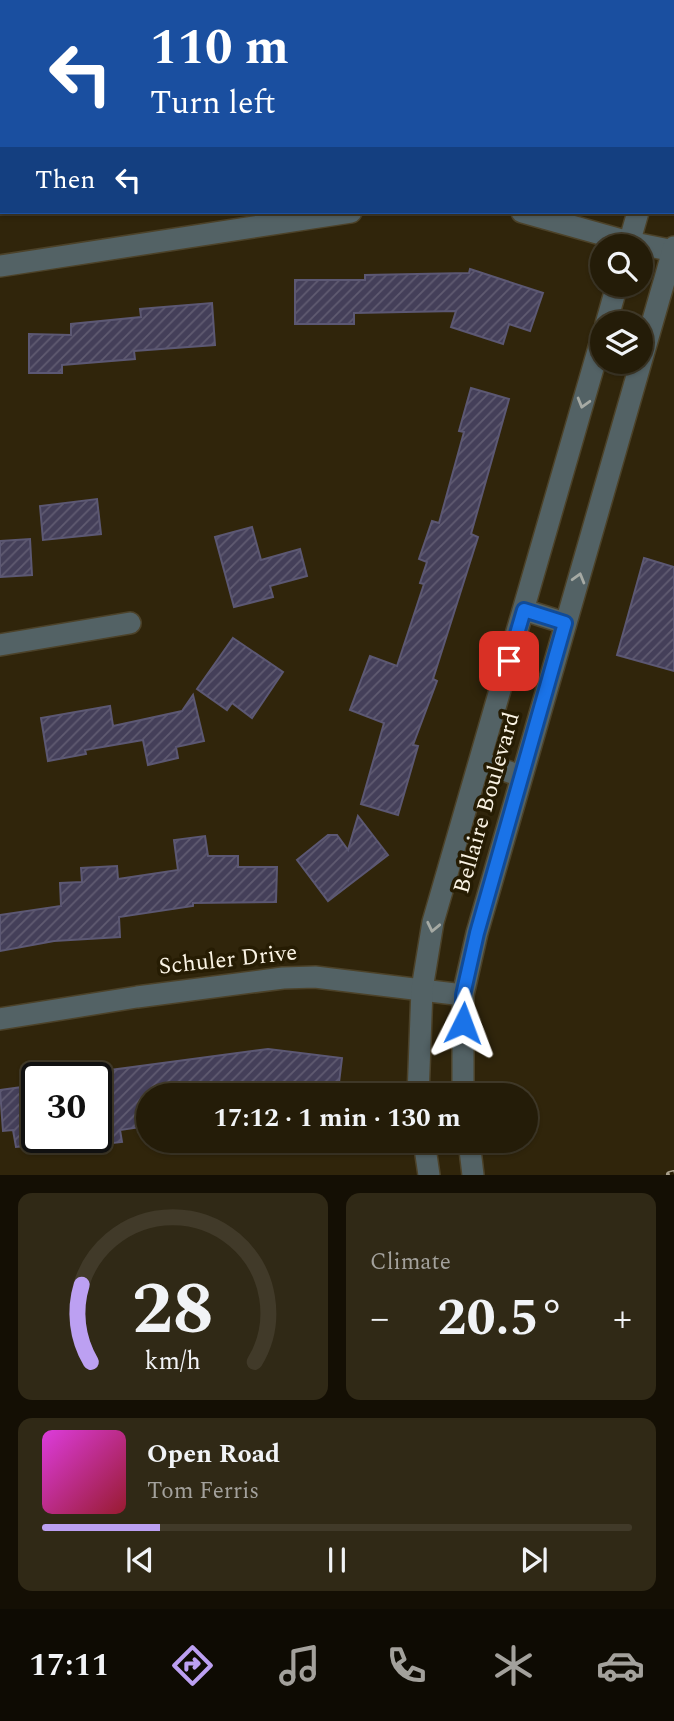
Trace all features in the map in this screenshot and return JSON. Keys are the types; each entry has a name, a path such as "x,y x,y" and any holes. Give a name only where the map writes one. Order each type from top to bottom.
{"street":[{"path":"0,266 338,214"},
{"path":"529,214 596,234"},
{"path":"632,234 637,214"},
{"path":"653,247 674,250"},
{"name":"Bellaire Boulevard","path":"463,1083 463,995 480,922 674,250"},
{"name":"Bellaire Boulevard","path":"418,1083 422,989 433,922 591,374"},
{"path":"524,610 565,623"},
{"path":"0,645 130,623"},
{"path":"480,762 521,776"},
{"name":"Schuler Drive","path":"0,1019 137,996 283,978 315,977 463,995"},
{"path":"426,1153 429,1175"},
{"path":"470,1153 473,1175"}],"building":[{"path":"470,269 543,293 530,331 509,324 503,344 451,327 456,311 354,313 354,324 295,324 295,280 365,280 365,275 469,273"},
{"path":"212,303 215,345 134,351 135,359 62,365 62,373 29,373 29,334 71,335 71,324 141,317 140,309"},
{"path":"471,388 509,399 471,534 478,537 433,679 437,681 413,745 418,746 398,815 361,804 384,723 350,710 370,656 397,666 424,584 420,583 427,562 419,559 432,521 439,523 464,432 459,431"},
{"path":"97,499 101,534 43,540 40,506"},
{"path":"252,527 261,560 300,549 307,576 270,586 273,597 234,607 215,537"},
{"path":"30,539 32,575 0,577 0,541"},
{"path":"644,558 674,567 674,671 617,655"},
{"path":"233,638 283,672 252,718 232,703 227,710 197,689"},
{"path":"193,695 204,741 176,747 178,758 148,765 143,740 85,750 86,754 48,761 41,718 110,706 113,726 182,711"},
{"path":"358,816 388,855 328,901 297,860 328,835 337,835 348,850"},
{"path":"205,836 208,856 238,856 238,867 277,867 276,902 193,903 193,906 119,917 120,937 54,941 0,951 0,915 61,906 60,883 82,882 81,868 117,866 118,879 178,870 174,840"},
{"path":"268,1049 342,1058 339,1083 136,1083 136,1128 120,1130 122,1142 112,1143 112,1070"},
{"path":"21,1087 21,1147 16,1147 13,1130 3,1131 0,1090"}],"railway":[{"path":"670,1175 674,1174"}],"route":[{"path":"463,1023 463,995 477,933 565,623 524,610 509,661"}]}
